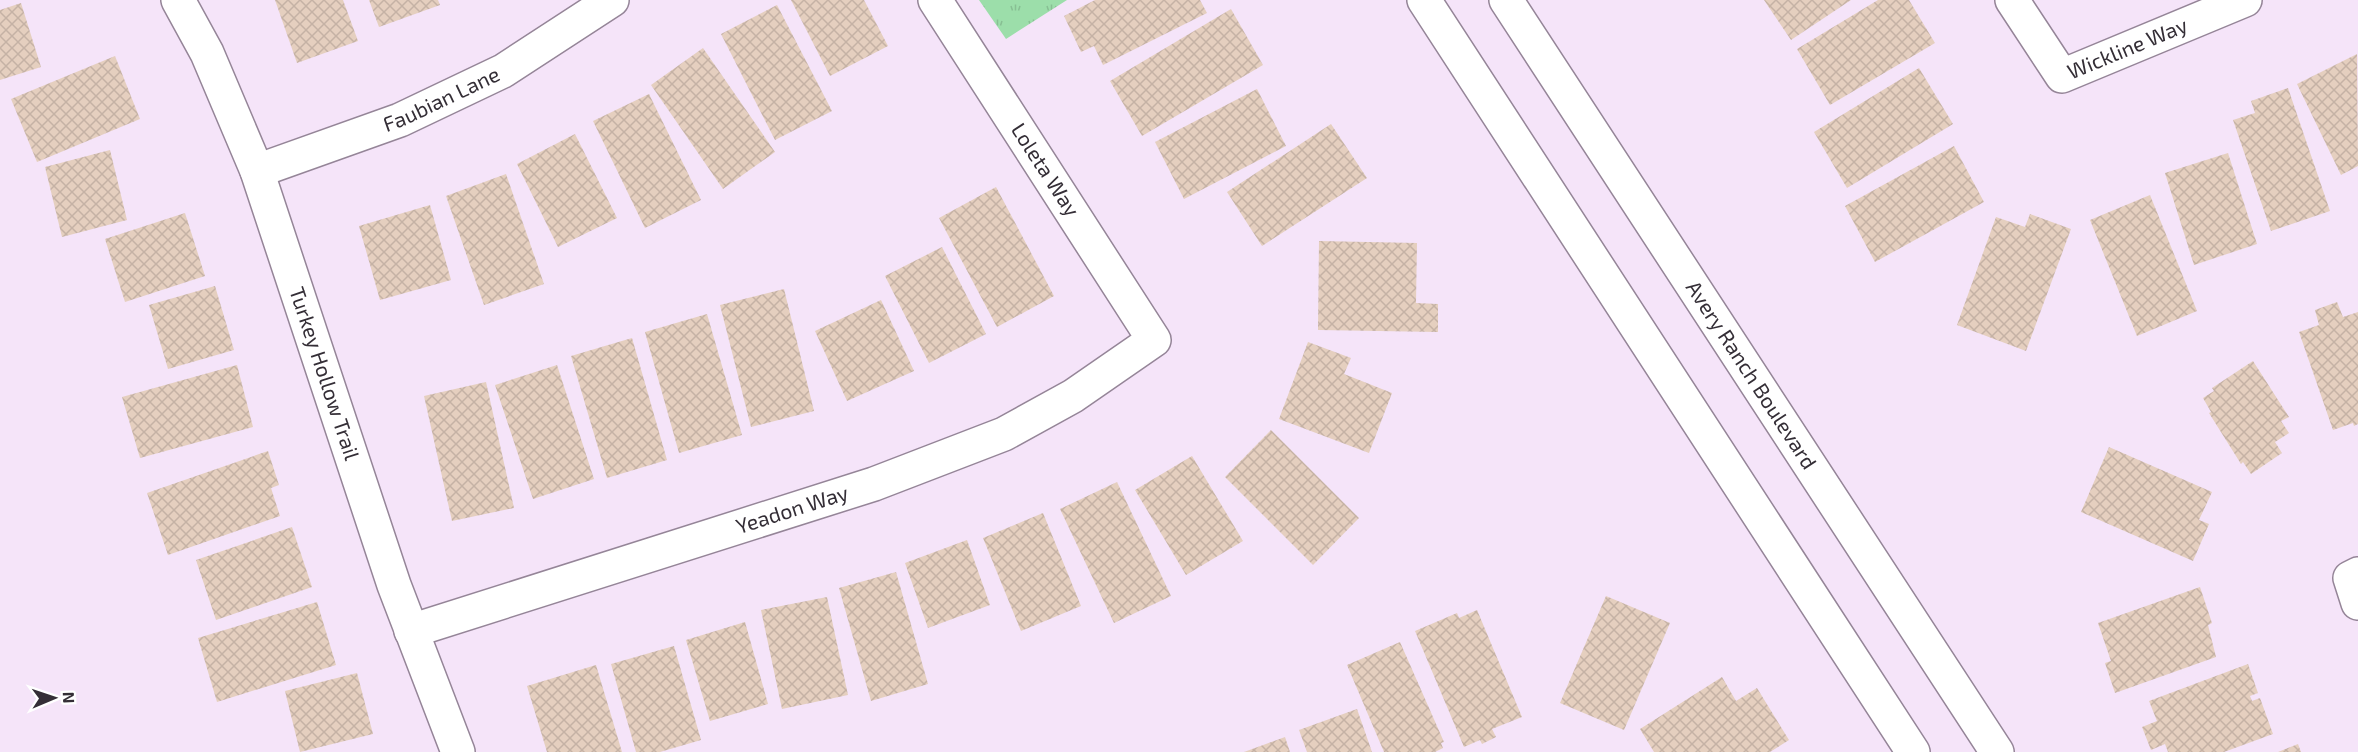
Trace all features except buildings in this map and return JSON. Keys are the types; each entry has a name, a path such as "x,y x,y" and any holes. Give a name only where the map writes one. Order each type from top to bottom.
{"street":[{"name":"Turkey Hollow Trail","path":"178,0 207,53 257,171 411,631 458,752"},
{"name":"Faubian Lane","path":"257,171 400,120 503,71 612,0"},
{"name":"Loleta Way","path":"935,0 1155,340"},
{"path":"1424,0 1913,752"},
{"name":"Avery Ranch Boulevard","path":"1506,0 1997,752"},
{"name":"Wickline Way","path":"2012,0 2062,76 2245,0"},
{"name":"Yeadon Way","path":"411,631 874,484 1004,434 1073,396 1155,340"}],"green space":[{"path":"979,0 1067,0 1006,39"}]}
